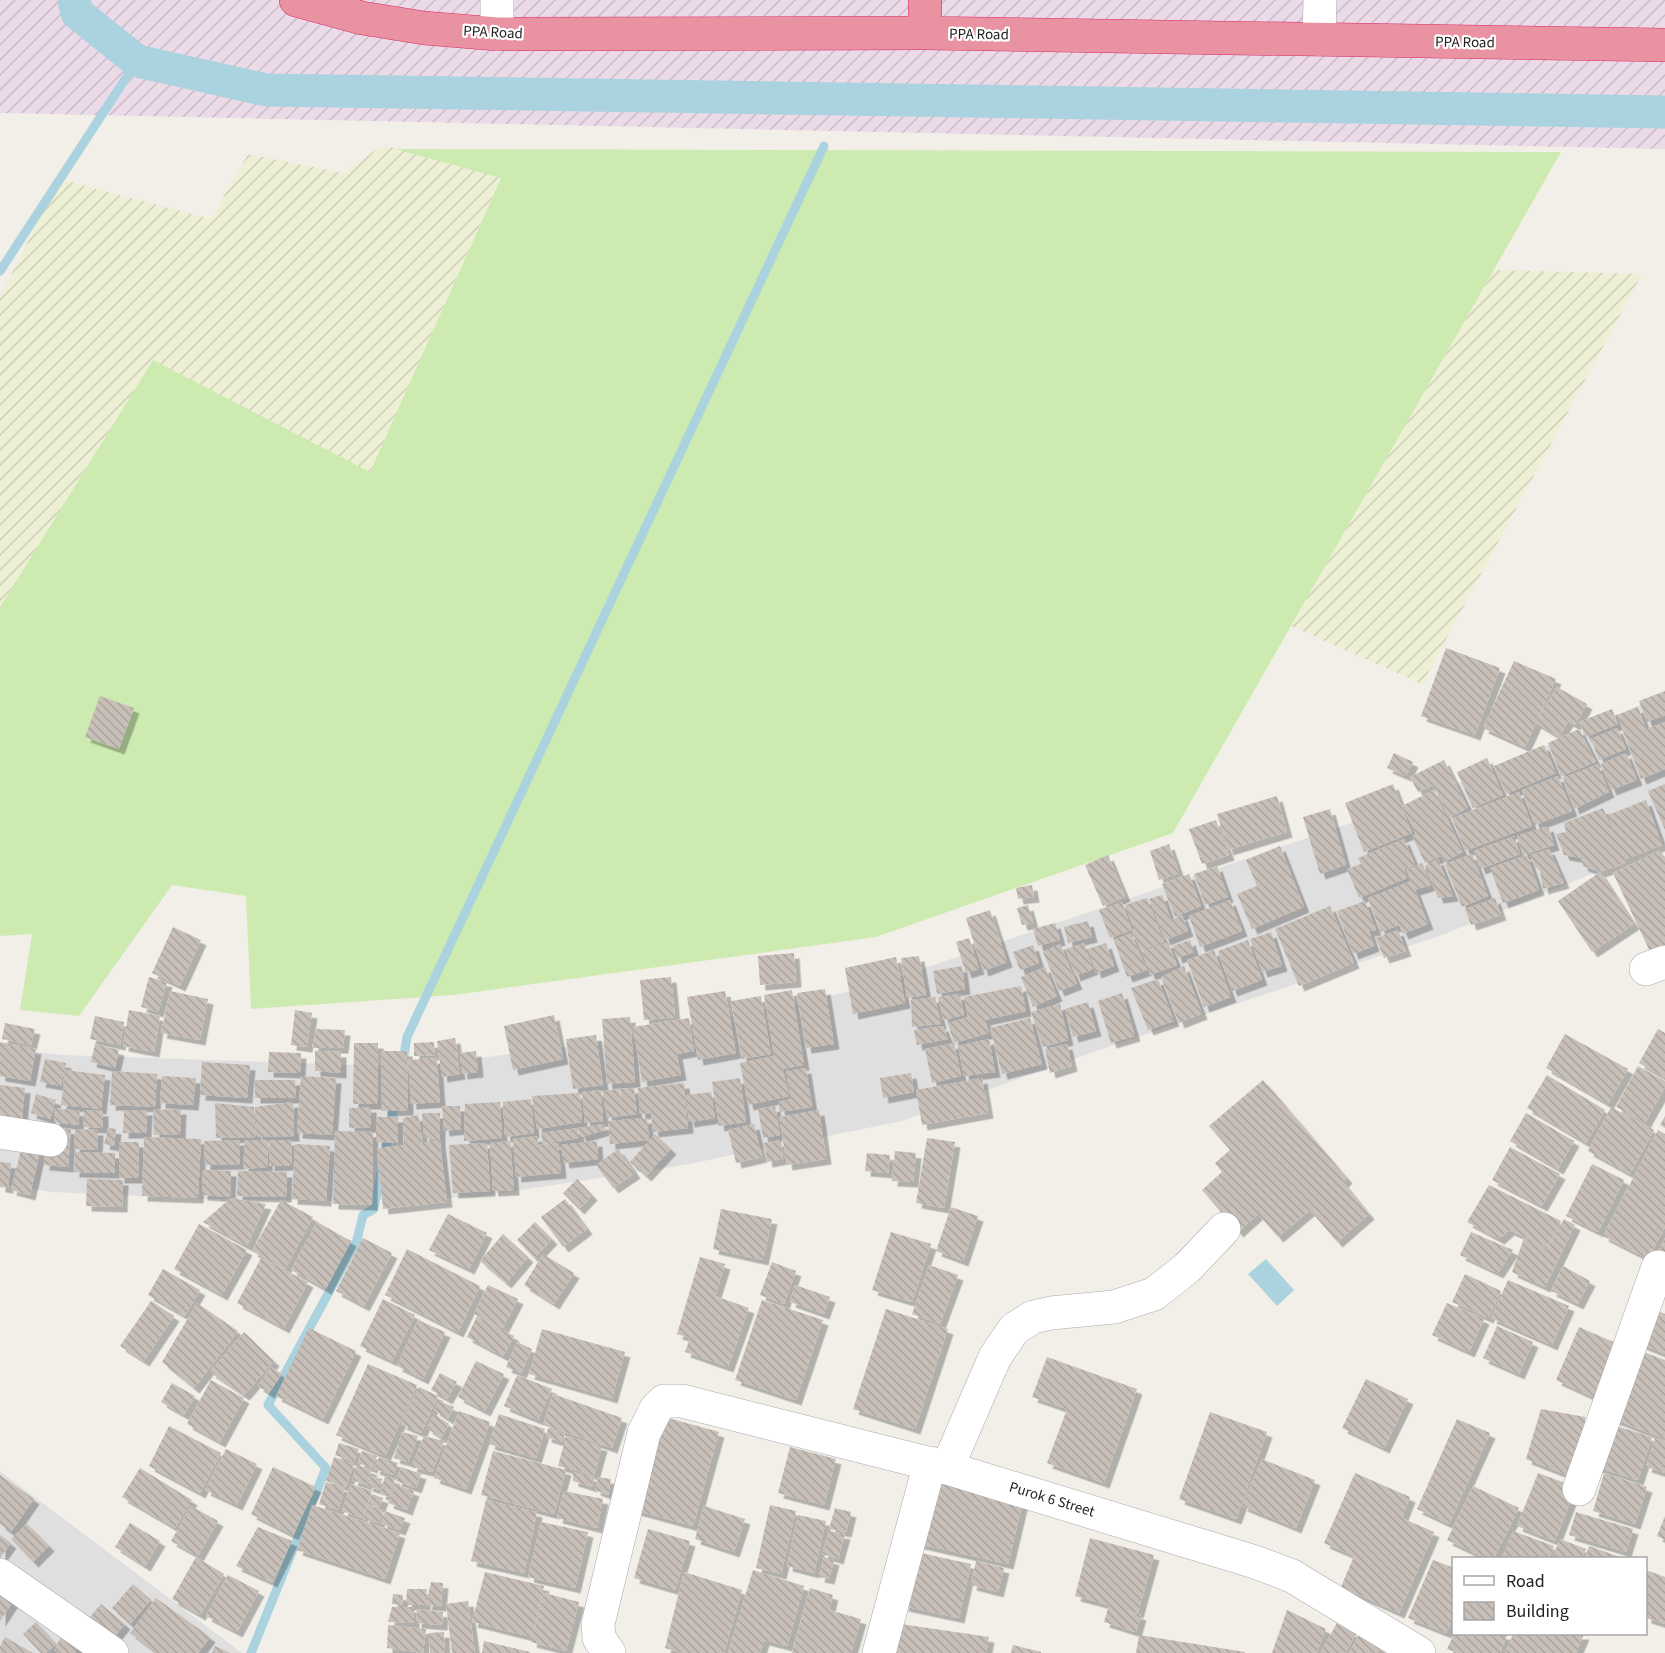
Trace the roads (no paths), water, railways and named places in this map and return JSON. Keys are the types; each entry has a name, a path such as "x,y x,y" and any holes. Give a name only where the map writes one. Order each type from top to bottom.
{"highway":[{"name":"PPA Road","path":"296,0 362,18 424,28 497,34 925,33 1665,45"},
{"path":"925,0 925,33"}],"street":[{"path":"497,0 497,34"},
{"path":"1319,39 1320,0"},
{"path":"0,1132 51,1140"},
{"path":"879,1653 939,1466 995,1357 1014,1329 1033,1317 1051,1312 1114,1307 1154,1294 1187,1268 1224,1229"},
{"path":"1579,1489 1658,1267 1665,1270"},
{"name":"Purok 6 Street","path":"609,1653 599,1638 598,1624 644,1433 656,1409 664,1401 682,1401 939,1466 1255,1562 1292,1576 1419,1653"},
{"path":"0,1575 112,1653"}],"water":[{"path":"1266,1259 1294,1290 1277,1306 1248,1274"}],"waterway":[{"path":"74,0 77,13 137,61 267,90 1665,112"},
{"path":"0,271 137,61"},
{"path":"403,1061 407,1037 824,146"},
{"path":"251,1653 326,1468 268,1405 357,1240 363,1215 374,1209 395,1101"}]}
